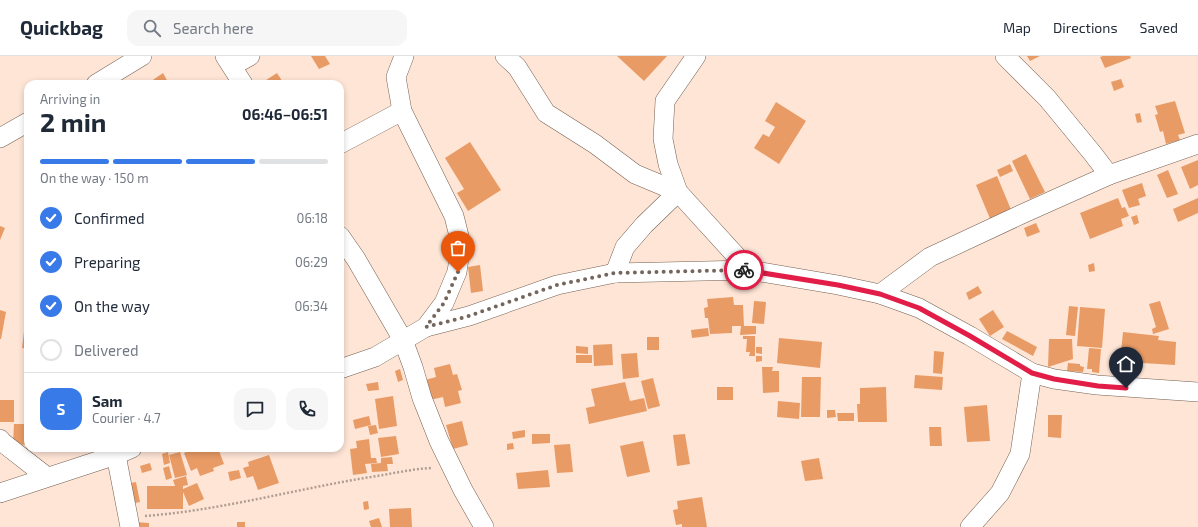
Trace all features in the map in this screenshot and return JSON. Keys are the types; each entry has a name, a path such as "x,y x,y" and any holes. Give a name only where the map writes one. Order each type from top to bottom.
{"street":[{"path":"103,80 142,56"},
{"path":"241,80 229,61 250,56"},
{"path":"404,56 396,77 402,111 454,216 461,244 458,272 444,303 426,327"},
{"path":"505,56 517,68 546,113 595,144 635,174 678,192"},
{"path":"696,56 665,101 663,139 668,164 678,192 749,270"},
{"path":"1005,56 1047,98 1109,175"},
{"path":"344,142 402,111"},
{"path":"0,138 24,124"},
{"path":"880,294 930,257 1109,175 1198,144"},
{"path":"615,273 625,248 644,225 678,192"},
{"path":"344,242 356,259 403,340 422,398 439,441 463,490 484,527"},
{"path":"344,368 375,357 426,327 469,316 557,285 615,273 749,270 838,285 880,294 919,308 1032,373 1054,379 1098,386 1198,392"},
{"path":"970,527 1000,493 1020,454 1032,373"},
{"path":"0,439 47,477"},
{"path":"0,493 124,452 129,522"}],"path":[{"path":"129,522 265,498 334,482 423,468 452,466"}],"building":[{"path":"311,56 325,56 330,64 319,69"},
{"path":"617,56 667,56 644,81"},
{"path":"1027,56 1040,56 1030,61"},
{"path":"1130,56 1131,58 1105,68 1100,57"},
{"path":"163,73 167,80 153,80"},
{"path":"277,73 281,80 266,80"},
{"path":"1121,79 1124,87 1114,91 1111,82"},
{"path":"1175,101 1185,133 1178,135 1180,140 1166,144 1163,131 1160,132 1155,115 1158,114 1155,106"},
{"path":"776,102 806,121 779,164 754,148 763,134 769,137 775,127 765,121"},
{"path":"1140,113 1142,122 1137,123 1135,114"},
{"path":"470,142 501,190 468,211 457,193 464,189 445,158"},
{"path":"1026,154 1045,192 1030,199 1012,161"},
{"path":"1198,160 1198,185 1190,189 1181,167"},
{"path":"1010,164 1013,171 1000,177 997,170"},
{"path":"1168,170 1178,194 1167,198 1157,175"},
{"path":"997,176 1012,212 991,221 976,185"},
{"path":"1142,183 1146,196 1138,199 1140,205 1129,208 1122,190"},
{"path":"1118,198 1122,208 1125,207 1129,216 1121,219 1123,226 1090,239 1080,213"},
{"path":"1198,198 1198,213 1178,222 1173,209"},
{"path":"1137,215 1139,223 1134,225 1131,217"},
{"path":"1036,223 1040,232 1027,237 1024,228"},
{"path":"0,226 5,228 0,240"},
{"path":"1094,263 1095,271 1089,272 1088,265"},
{"path":"480,265 483,291 471,293 468,267"},
{"path":"978,286 982,293 969,300 966,293"},
{"path":"733,297 734,305 743,305 744,326 756,326 756,334 740,335 741,326 732,326 732,333 710,334 708,318 705,318 704,308 708,307 707,299"},
{"path":"754,301 766,302 764,324 752,323"},
{"path":"1160,301 1169,329 1153,334 1152,329 1156,327 1149,304"},
{"path":"1069,306 1078,307 1075,336 1066,335"},
{"path":"1080,307 1105,309 1102,348 1077,346"},
{"path":"0,310 6,312 1,339 0,339"},
{"path":"993,310 1004,327 990,336 979,319"},
{"path":"708,328 709,336 692,338 691,330"},
{"path":"1007,331 1037,347 1033,356 1002,339"},
{"path":"24,332 24,348 22,348"},
{"path":"1123,332 1159,336 1158,340 1176,342 1175,365 1142,363 1141,369 1122,367 1124,352 1121,352"},
{"path":"743,336 755,336 755,356 749,356 750,352 746,352 747,339 743,339"},
{"path":"647,337 659,337 659,350 647,350"},
{"path":"779,338 822,342 820,368 777,363"},
{"path":"1049,339 1072,339 1073,359 1048,367"},
{"path":"612,344 613,365 594,366 593,345"},
{"path":"576,346 588,347 588,354 576,353"},
{"path":"756,347 762,347 762,354 756,353"},
{"path":"1089,348 1101,349 1099,373 1092,372 1092,369 1087,369"},
{"path":"934,351 944,352 942,374 933,373"},
{"path":"637,353 639,377 623,379 621,354"},
{"path":"576,355 592,355 592,363 576,363"},
{"path":"756,356 762,356 762,361 756,362"},
{"path":"1068,363 1080,364 1080,366 1084,367 1083,372 1067,371"},
{"path":"450,364 453,375 457,374 462,390 458,391 461,403 445,407 443,397 430,400 425,380 436,377 434,368"},
{"path":"762,367 773,367 772,371 779,371 779,392 763,393"},
{"path":"400,369 403,380 398,382 395,371"},
{"path":"915,375 943,377 942,390 914,388"},
{"path":"802,377 821,377 820,417 801,417"},
{"path":"653,378 660,406 648,409 641,381"},
{"path":"378,382 379,390 368,391 366,384"},
{"path":"625,382 630,401 644,398 647,411 589,424 586,408 595,406 591,389"},
{"path":"717,387 733,387 733,400 717,400"},
{"path":"886,387 887,422 858,422 857,404 860,404 860,388"},
{"path":"393,396 397,426 379,429 375,399"},
{"path":"0,400 14,400 14,422 0,422"},
{"path":"778,401 800,403 799,419 777,417"},
{"path":"987,405 990,441 967,442 964,407"},
{"path":"827,410 835,410 836,417 827,418"},
{"path":"837,413 854,413 854,421 838,421"},
{"path":"1048,415 1062,415 1061,438 1048,437"},
{"path":"369,416 371,425 355,429 353,420"},
{"path":"462,421 468,445 453,449 446,425"},
{"path":"14,424 24,424 24,445 13,444"},
{"path":"376,425 378,433 370,435 368,426"},
{"path":"929,427 941,427 942,446 930,446"},
{"path":"525,430 525,437 513,439 512,432"},
{"path":"532,434 550,434 550,443 532,444"},
{"path":"685,434 690,464 677,466 673,435"},
{"path":"396,436 399,454 381,457 378,438"},
{"path":"369,439 371,458 376,458 377,463 365,464 367,473 353,475 350,449 357,448 356,441"},
{"path":"643,441 650,472 627,477 620,446"},
{"path":"513,443 514,449 507,450 507,444"},
{"path":"570,444 573,472 557,473 554,445"},
{"path":"168,452 170,463 164,465 162,454"},
{"path":"180,452 187,475 175,478 169,455"},
{"path":"220,452 224,464 213,468 214,471 200,476 197,468 191,471 184,453"},
{"path":"269,455 279,483 258,490 253,476 247,478 243,468 249,466 248,462"},
{"path":"392,457 393,464 387,464 388,471 372,472 371,464 381,463 381,458"},
{"path":"819,458 823,479 805,481 801,461"},
{"path":"150,463 152,470 142,473 140,466"},
{"path":"169,466 172,478 166,480 163,468"},
{"path":"239,470 241,478 230,481 228,472"},
{"path":"548,470 550,487 518,489 516,473"},
{"path":"186,476 188,485 183,486 183,489 197,483 204,499 189,506 183,492 183,509 147,509 147,486 175,486 173,480"},
{"path":"136,482 140,502 130,504 126,484"},
{"path":"702,497 707,527 682,527 682,524 676,525 673,510 678,509 677,501"},
{"path":"368,501 369,509 364,510 363,502"},
{"path":"411,508 412,527 390,527 389,509"},
{"path":"379,518 382,527 371,527 369,521"},
{"path":"135,522 149,523 149,527 135,527"},
{"path":"237,522 245,522 245,527 237,527"}],"way so far":[{"path":"458,272 444,303 426,327 469,316 557,285 615,273 744,270"}],"route":[{"path":"744,270 838,285 880,294 919,308 1032,373 1054,379 1098,386 1126,388"}]}
